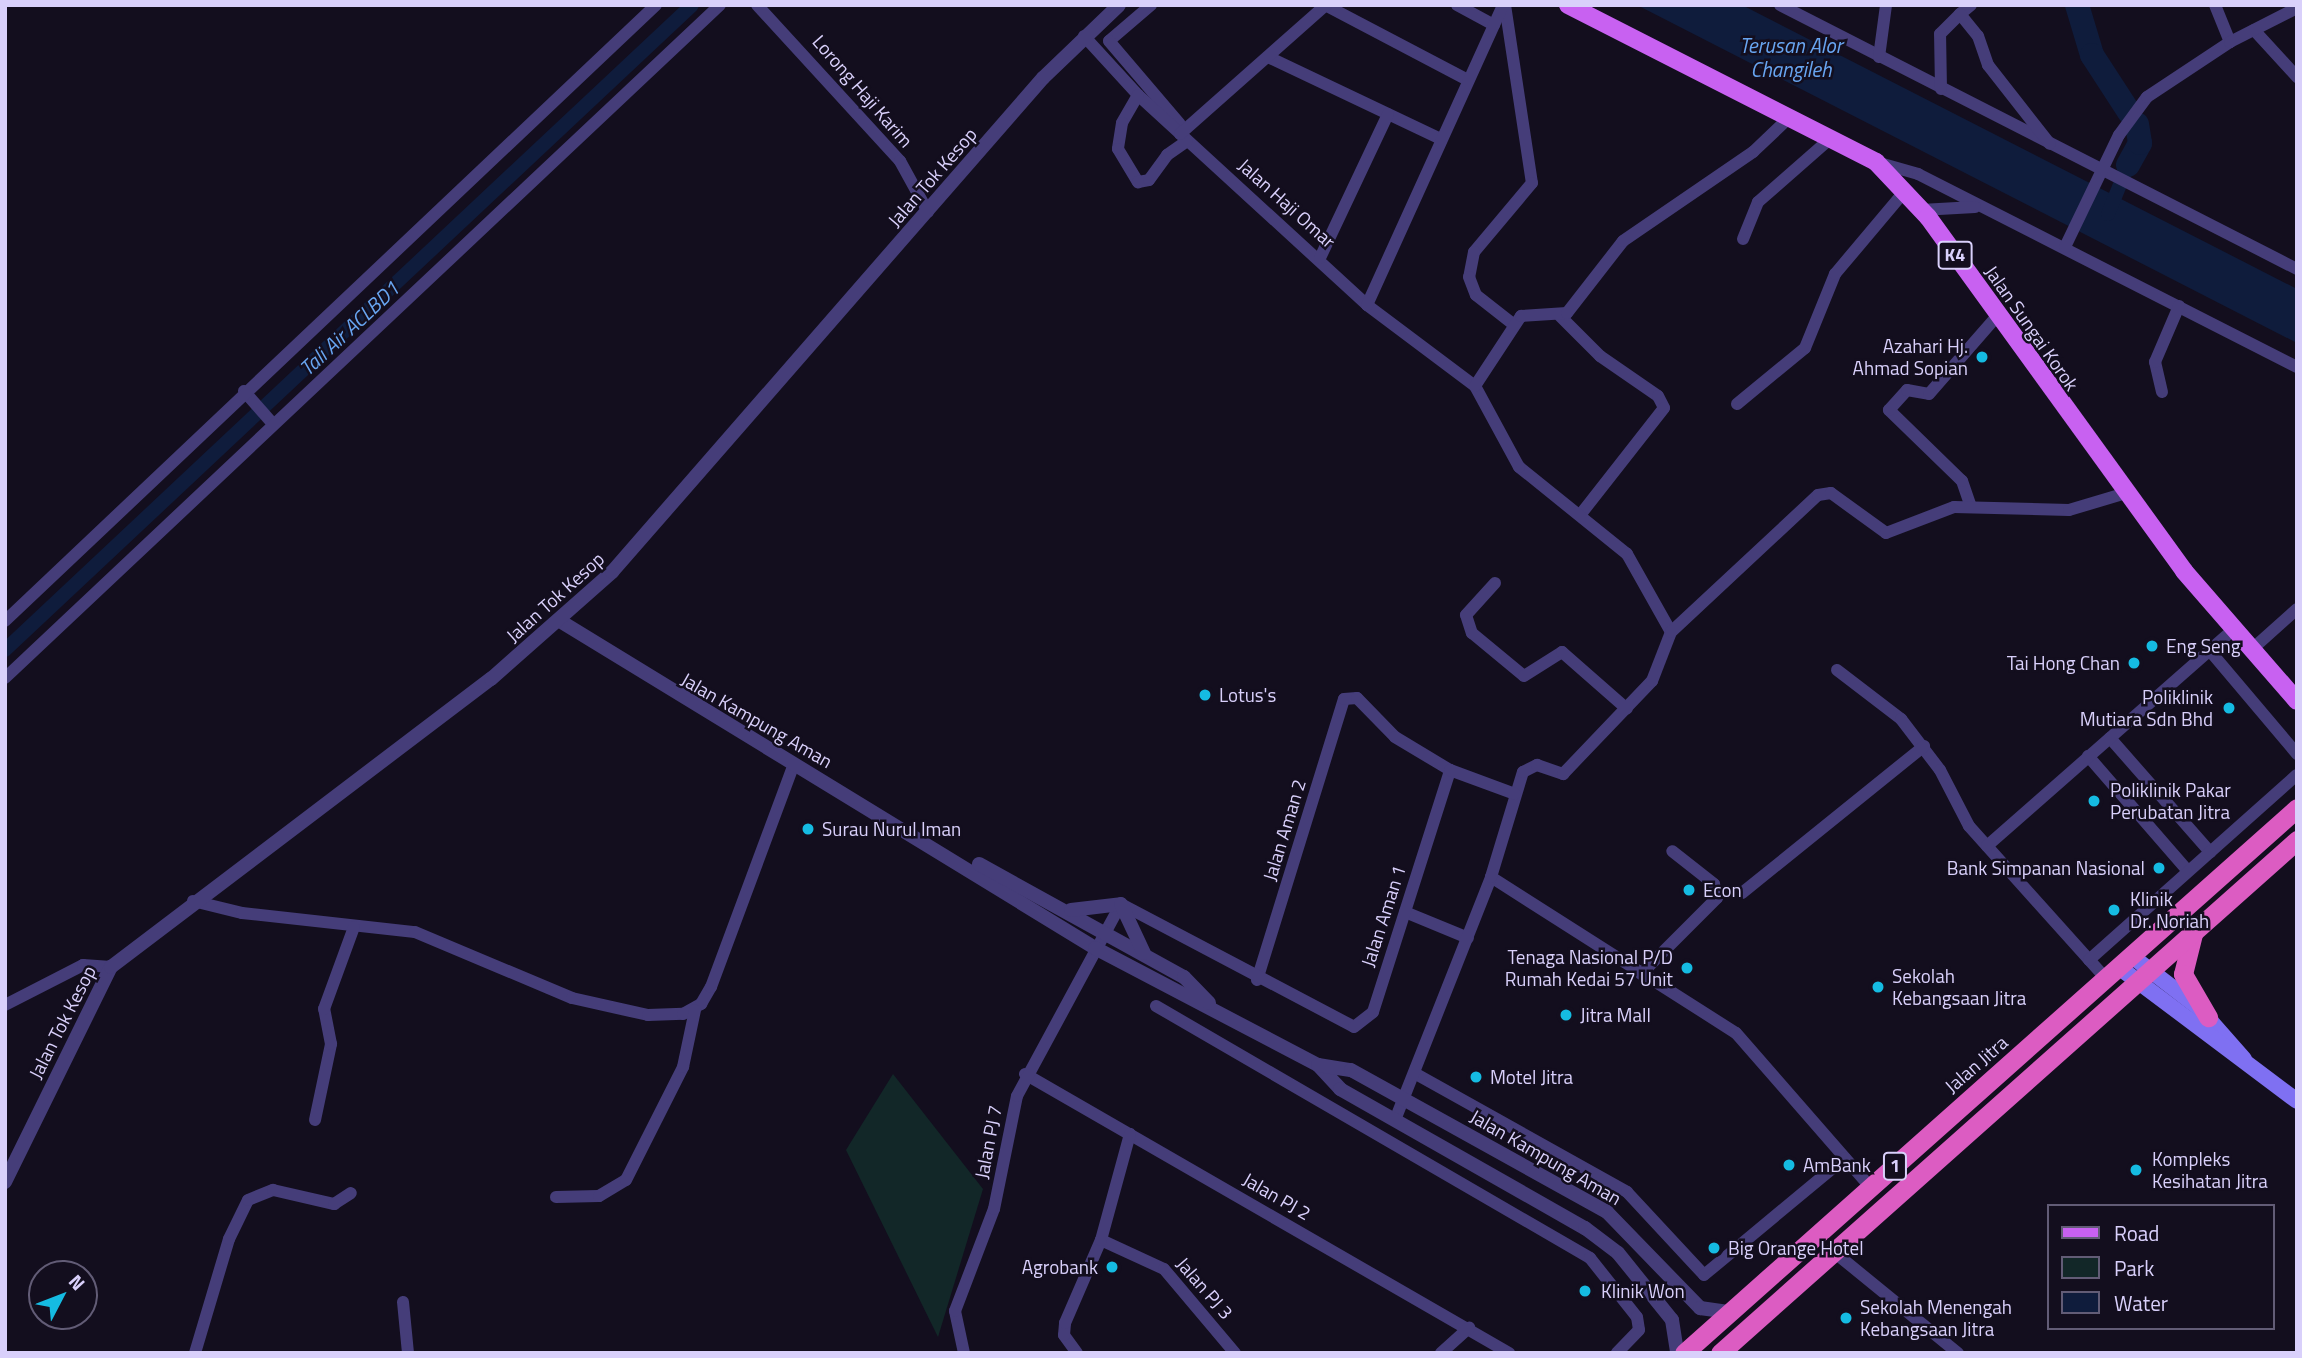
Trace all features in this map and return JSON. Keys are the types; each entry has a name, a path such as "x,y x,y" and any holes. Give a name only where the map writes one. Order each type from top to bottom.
{"highway":[{"name":"Jalan Jitra","path":"1684,1353 2297,808"},
{"name":"1","path":"1720,1353 2297,840"},
{"path":"2193,933 2183,974 2208,1017"}],"main road":[{"name":"Jalan Sungai Korok","path":"1568,5 1791,116 1876,162 1921,210 2123,494 2232,631 2297,701"},
{"name":"Jalan Sungai Korok","path":"2254,657 2297,716"},
{"path":"2120,968 2143,978 2208,1017 2245,1059"},
{"path":"2143,978 2296,1100"}],"street":[{"path":"5,621 249,396 656,5"},
{"path":"5,678 720,5"},
{"name":"Lorong Haji Karim","path":"757,5 892,150 928,212"},
{"name":"Jalan Tok Kesop","path":"5,1182 111,967 193,901 560,621 667,515 928,212 1084,36 1118,5"},
{"path":"1151,5 1109,41 1184,135"},
{"path":"1138,95 1122,123 1118,149 1138,182 1149,180 1184,135 1325,5 1468,80"},
{"path":"1457,5 1494,25"},
{"path":"1367,305 1504,5"},
{"path":"1504,5 1532,183 1474,253 1469,277 1476,295 1513,324"},
{"path":"1780,5 2052,147 2100,176 2114,178 2136,188 2297,269"},
{"path":"1879,57 1886,5"},
{"path":"1941,89 1940,34 1971,5"},
{"path":"2215,5 2230,42"},
{"path":"2068,241 2100,176 2147,97 2230,42 2297,8"},
{"path":"1959,14 1978,36 1988,65 2052,147"},
{"path":"2254,30 2297,77"},
{"name":"Jalan Haji Omar","path":"1084,36 1138,95 1320,258 1367,305 1475,386"},
{"path":"1268,57 1441,139"},
{"path":"1320,258 1388,114"},
{"path":"1560,316 1623,241 1754,152 1791,116"},
{"path":"1743,239 1758,202 1831,138"},
{"path":"1876,162 1895,163 1986,209 2068,241 2179,306 2297,367"},
{"path":"1737,404 1805,348 1835,274 1904,192"},
{"path":"1921,210 1955,204 1986,209"},
{"path":"2162,392 2155,362 2179,306"},
{"path":"1580,515 1664,408 1658,396 1600,356 1560,316 1530,311 1513,324 1475,386 1519,467 1627,554 1671,632"},
{"path":"1971,506 1962,481 1889,410 1908,390 1928,394 1997,316"},
{"path":"249,396 273,424"},
{"path":"1395,1120 1406,1101 1491,877 1515,794 1527,765 1563,774 1627,709 1665,659 1671,632 1823,493 1886,533 1934,511 1971,506 2069,510 2123,494"},
{"path":"1495,583 1466,615 1472,633 1524,676 1562,652 1627,709"},
{"path":"2254,657 2297,609"},
{"name":"Jalan Kampung Aman","path":"560,621 794,764 937,846 1095,948 1175,993 1212,1006 1318,1065 1340,1089 1603,1240 1672,1320 1677,1353"},
{"path":"1987,846 2232,631"},
{"path":"2210,651 2297,754"},
{"path":"1837,670 1901,719 1924,746 1958,810 2089,960 2120,968"},
{"name":"Jalan Aman 2","path":"1257,980 1345,699 1351,696 1395,737 1450,770"},
{"path":"2110,738 2210,852"},
{"path":"1742,893 1924,746"},
{"path":"2088,756 2188,871"},
{"path":"556,1197 599,1196 626,1180 683,1067 695,1010 710,987 794,764"},
{"path":"1450,770 1515,794"},
{"name":"Jalan Aman 1","path":"1121,904 1345,1028 1362,1024 1373,1012 1450,770"},
{"path":"2089,960 2297,775"},
{"name":"Jalan Kampung Aman","path":"937,846 1069,910 1150,959 1184,976 1212,1006"},
{"path":"1641,974 1717,898 1714,884 1672,851"},
{"path":"1491,877 1736,1033 1871,1188"},
{"path":"193,901 428,936 520,981 572,998 648,1015 695,1010"},
{"path":"1069,910 1121,904 1150,959"},
{"name":"Jalan PJ 7","path":"964,1353 955,1311 994,1209 1025,1074 1121,904"},
{"path":"1405,912 1468,938"},
{"path":"315,1120 331,1044 324,1009 354,927"},
{"path":"5,1005 83,965 111,967"},
{"path":"1156,1006 1590,1258 1637,1317 1639,1330 1617,1353"},
{"name":"Jalan Kampung Aman","path":"1318,1065 1351,1070 1607,1212 1700,1308 1731,1312"},
{"name":"Jalan PJ 2","path":"1025,1074 1509,1353"},
{"path":"1416,1074 1627,1192 1704,1275 1844,1158"},
{"path":"1077,1353 1063,1331 1101,1240 1130,1134"},
{"path":"195,1353 229,1239 248,1200 272,1190 334,1204 351,1193"},
{"name":"Jalan PJ 3","path":"1101,1240 1164,1269 1235,1353"},
{"path":"1834,1252 1958,1353"},
{"path":"403,1302 408,1353"},
{"path":"1441,1353 1469,1328"}],"green space":[{"path":"893,1074 983,1189 938,1337 846,1150"}],"water":[{"name":"Terusan Alor Changileh","path":"1637,5 1742,5 2297,289 2297,343"}],"waterway":[{"name":"Tali Air ACLBD1","path":"5,650 692,5"},
{"path":"2077,5 2092,55 2129,112"},
{"path":"2128,165 2140,143 2137,124"},
{"path":"2108,214 2128,165"}],"place":[{"name":"Azahari Hj. Ahmad Sopian","path":"1982,357"},
{"name":"Eng Seng","path":"2152,646"},
{"name":"Tai Hong Chan","path":"2134,663"},
{"name":"Lotus's","path":"1205,695"},
{"name":"Poliklinik Mutiara Sdn Bhd","path":"2229,708"},
{"name":"Poliklinik Pakar Perubatan Jitra","path":"2094,801"},
{"name":"Surau Nurul Iman","path":"808,829"},
{"name":"Bank Simpanan Nasional","path":"2159,868"},
{"name":"Econ","path":"1689,890"},
{"name":"Klinik Dr. Noriah","path":"2114,910"},
{"name":"Tenaga Nasional P/D Rumah Kedai 57 Unit","path":"1687,968"},
{"name":"Sekolah Kebangsaan Jitra","path":"1878,987"},
{"name":"Jitra Mall","path":"1566,1015"},
{"name":"Motel Jitra","path":"1476,1077"},
{"name":"AmBank","path":"1789,1165"},
{"name":"Kompleks Kesihatan Jitra","path":"2136,1170"},
{"name":"Big Orange Hotel","path":"1714,1248"},
{"name":"Agrobank","path":"1112,1267"},
{"name":"Klinik Won","path":"1585,1291"},
{"name":"Sekolah Menengah Kebangsaan Jitra","path":"1846,1318"}]}
